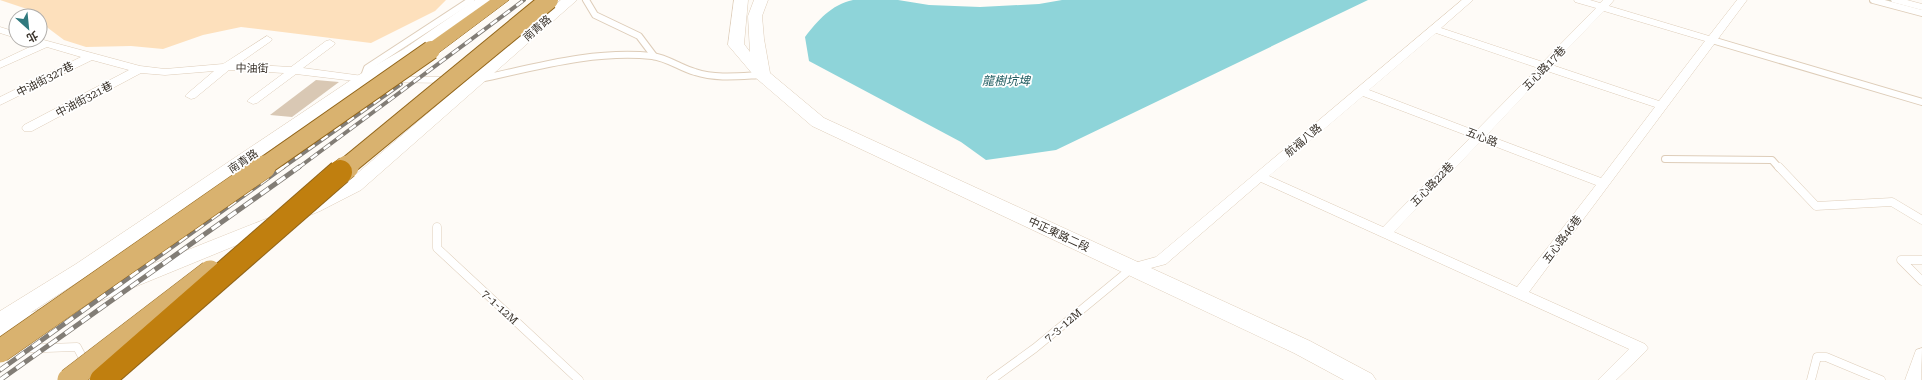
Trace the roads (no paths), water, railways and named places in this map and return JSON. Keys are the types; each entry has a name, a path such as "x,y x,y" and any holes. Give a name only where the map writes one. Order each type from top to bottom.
{"highway":[{"path":"97,377 340,172"}],"main road":[{"name":"南青路","path":"0,332 83,269 363,79 392,72 485,0"},
{"name":"南青路","path":"0,350 501,0"},
{"name":"南青路","path":"69,380 340,172 549,0"},
{"name":"南青路","path":"0,321 25,314 313,208 354,186 570,0"},
{"name":"中正東路二段","path":"740,0 736,45 762,75 818,122 1302,347 1364,380"},
{"path":"761,0 755,16 756,39 762,75"}],"street":[{"name":"航福八路","path":"1132,268 1161,261 1468,0"},
{"path":"1579,0 1606,4 1712,40"},
{"name":"五心路46巷","path":"1520,294 1742,0"},
{"path":"1896,0 1922,7"},
{"name":"五心路17巷","path":"1478,136 1606,4"},
{"path":"1434,29 1662,106"},
{"path":"191,96 226,67 267,39"},
{"path":"253,101 330,43"},
{"name":"中油街","path":"48,45 139,69 165,72 226,67 293,70 363,79"},
{"path":"0,65 37,48"},
{"name":"中油街327巷","path":"0,102 91,56"},
{"name":"中油街321巷","path":"28,128 139,69"},
{"path":"392,72 476,80"},
{"name":"五心路","path":"1361,91 1603,183"},
{"name":"五心路22巷","path":"1385,233 1478,136"},
{"path":"1260,177 1640,348 1606,380"},
{"path":"1913,380 1922,354"}],"lane":[{"path":"363,79 366,68 471,0"},
{"path":"586,0 595,16 639,36 654,56"},
{"path":"1873,0 1922,13"},
{"path":"1712,40 1922,102"},
{"path":"476,80 572,61 610,56 654,56 697,73 726,76 762,75"},
{"path":"1665,159 1772,160 1816,206 1892,202 1922,220"},
{"name":"7-1-12M","path":"437,227 437,248 579,380"},
{"path":"1922,260 1901,260 1922,281"},
{"name":"7-3-12M","path":"991,380 1035,348 1132,268"},
{"path":"0,350 77,347 97,377"},
{"path":"1810,380 1817,357 1826,358 1881,380"}],"water":[{"name":"龍樹坑埤","path":"853,0 898,0 929,5 980,7 1039,4 1062,0 1368,0 1056,150 986,160 961,142 809,61 805,37 832,9 845,2"}],"waterway":[{"path":"1885,0 1898,3"}],"railway":[{"path":"298,168 524,0"},
{"path":"282,168 401,84"},
{"path":"0,370 283,167"},
{"path":"0,380 299,167"}]}
